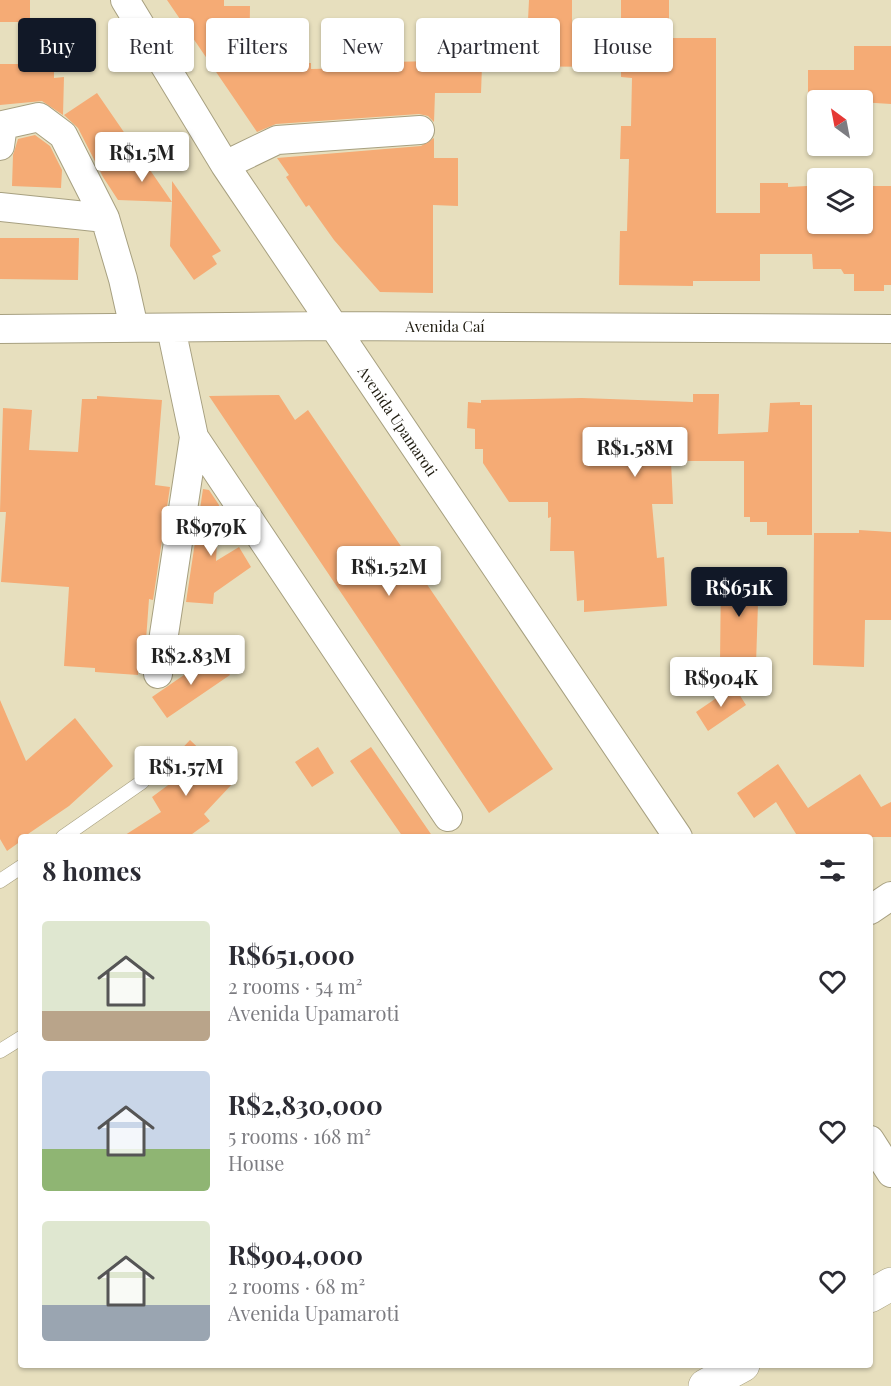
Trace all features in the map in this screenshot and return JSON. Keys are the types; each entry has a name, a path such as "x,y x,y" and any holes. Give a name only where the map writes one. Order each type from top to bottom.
{"street":[{"name":"Avenida Upamaroti","path":"125,0 225,165 676,834"},
{"path":"0,146 3,125 39,117 63,135 105,218 123,279 134,328"},
{"path":"225,165 277,140 420,130"},
{"path":"0,207 105,218"},
{"name":"Avenida Caí","path":"0,329 333,326 891,329"},
{"path":"158,674 194,437 171,327"},
{"path":"194,437 448,817"},
{"path":"873,908 891,896"},
{"path":"873,1145 891,1173"},
{"path":"873,1294 891,1284"},
{"path":"705,1386 738,1368"}],"lane":[{"path":"67,834 142,782"},
{"path":"0,881 18,869"},
{"path":"0,1051 18,1040"}],"building":[{"path":"0,0 30,0 30,18 18,18 18,22 0,22"},
{"path":"167,0 224,0 224,6 250,6 250,18 206,18 206,57 194,40 194,18 179,18"},
{"path":"529,0 572,0 572,67 560,67 560,18 528,18"},
{"path":"621,0 669,0 669,18 621,18"},
{"path":"673,38 716,38 716,213 760,213 760,183 788,183 788,187 807,186 807,234 873,234 873,186 891,186 891,285 884,285 884,291 854,291 854,274 844,274 841,269 813,269 812,254 760,254 760,281 693,281 693,286 619,285 620,231 627,231 629,159 620,159 621,126 631,126 632,78 621,77 621,72 673,72"},
{"path":"854,46 891,46 891,104 873,103 873,90 808,90 808,70 854,70"},
{"path":"416,61 416,72 482,72 481,93 435,93 434,122 428,116 419,114 276,124 257,132 216,72 309,72 309,63 311,63 311,69 321,69 321,72 404,72 404,62"},
{"path":"0,64 18,64 18,72 54,72 54,78 64,77 63,115 42,101 0,105"},
{"path":"97,93 172,202 118,200 103,177 78,128 64,115"},
{"path":"35,135 50,146 62,170 61,188 12,186 13,155 18,139"},
{"path":"434,138 434,158 458,158 458,206 433,205 433,293 380,292 334,240 309,205 306,207 286,177 289,175 277,158 421,146"},
{"path":"172,181 221,251 212,256 217,264 194,280 170,246"},
{"path":"0,238 79,238 78,280 0,279"},
{"path":"693,394 719,394 718,434 768,432 770,403 800,402 800,405 812,405 812,535 767,535 767,522 750,522 750,517 744,517 744,461 671,461 673,504 652,504 657,558 664,557 667,606 584,612 584,600 577,601 574,551 550,551 551,517 548,518 548,502 509,502 483,463 483,449 475,449 475,429 467,428 468,402 582,398 693,402"},
{"path":"279,395 295,420 308,410 553,769 489,813 209,396"},
{"path":"97,396 162,400 155,485 170,487 153,600 149,599 146,640 141,640 138,675 95,672 95,668 64,666 69,587 1,582 6,512 0,512 3,408 32,410 29,450 78,452 82,399 97,399"},
{"path":"203,489 209,490 219,505 216,561 239,547 251,567 214,593 213,604 186,602"},
{"path":"859,530 891,532 891,620 865,620 864,667 813,665 814,533 859,533"},
{"path":"721,572 759,573 756,664 720,663"},
{"path":"216,653 230,675 167,718 152,697"},
{"path":"734,686 746,705 708,731 696,712"},
{"path":"0,700 26,761 75,718 113,766 69,806 28,834 18,834 18,843 7,851 0,839"},
{"path":"190,740 234,782 204,814 210,821 192,834 127,834 161,812 152,797 183,774 170,761"},
{"path":"318,747 334,773 312,787 295,762"},
{"path":"371,747 431,834 401,834 350,761"},
{"path":"778,764 808,808 860,774 881,807 891,802 891,837 873,837 873,834 796,834 776,802 754,818 737,793"}]}
